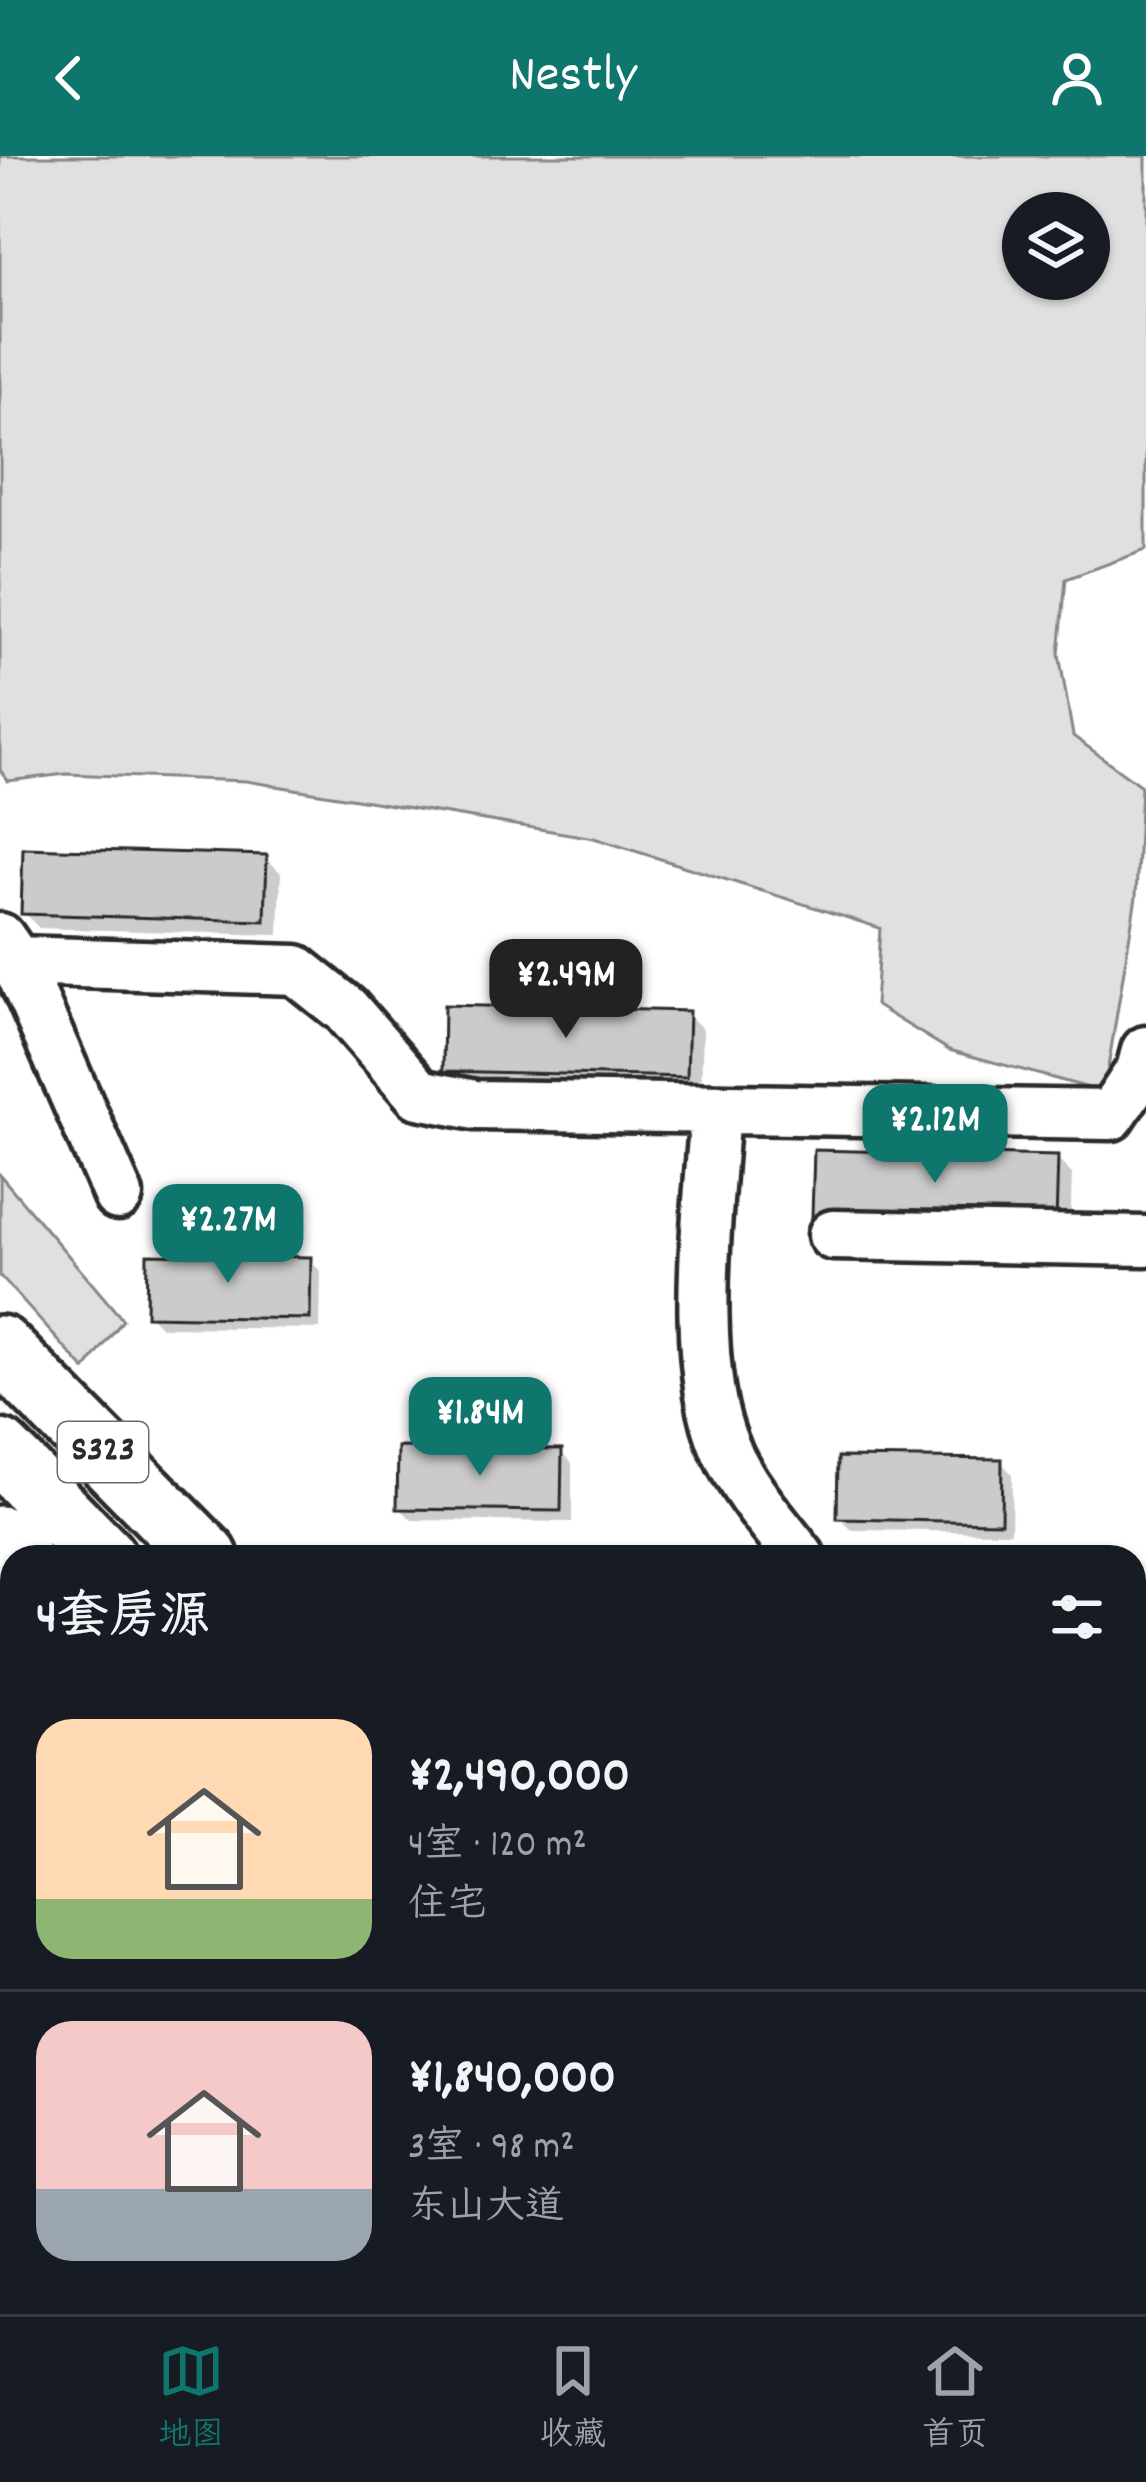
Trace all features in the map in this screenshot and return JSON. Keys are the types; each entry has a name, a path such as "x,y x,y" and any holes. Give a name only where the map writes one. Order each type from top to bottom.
{"main road":[{"name":"S323","path":"0,1348 194,1545"},
{"path":"0,1452 91,1545"},
{"name":"S323","path":"0,1481 60,1545"}],"street":[{"path":"118,1195 8,949 296,970 345,1010 419,1094 475,1105 1111,1115 1141,1070 1146,1051"},
{"path":"715,1109 704,1343 711,1410 727,1454 790,1545"},
{"path":"833,1235 1146,1241"}],"shaded area":[{"path":"0,156 1146,156 1146,550 1066,579 1059,654 1073,736 1141,786 1136,897 1104,1092 949,1050 875,1005 880,928 594,838 246,781 66,774 8,781 0,770"},
{"path":"0,1175 123,1320 85,1370 0,1276"}],"building":[{"path":"23,848 267,855 265,921 21,914"},
{"path":"444,1005 689,1011 687,1077 443,1071"},
{"path":"814,1150 1058,1156 1056,1223 812,1216"},
{"path":"147,1254 311,1257 310,1319 146,1316"},
{"path":"398,1447 562,1449 561,1511 397,1509"},
{"path":"838,1457 1002,1459 1001,1522 837,1519"}]}
